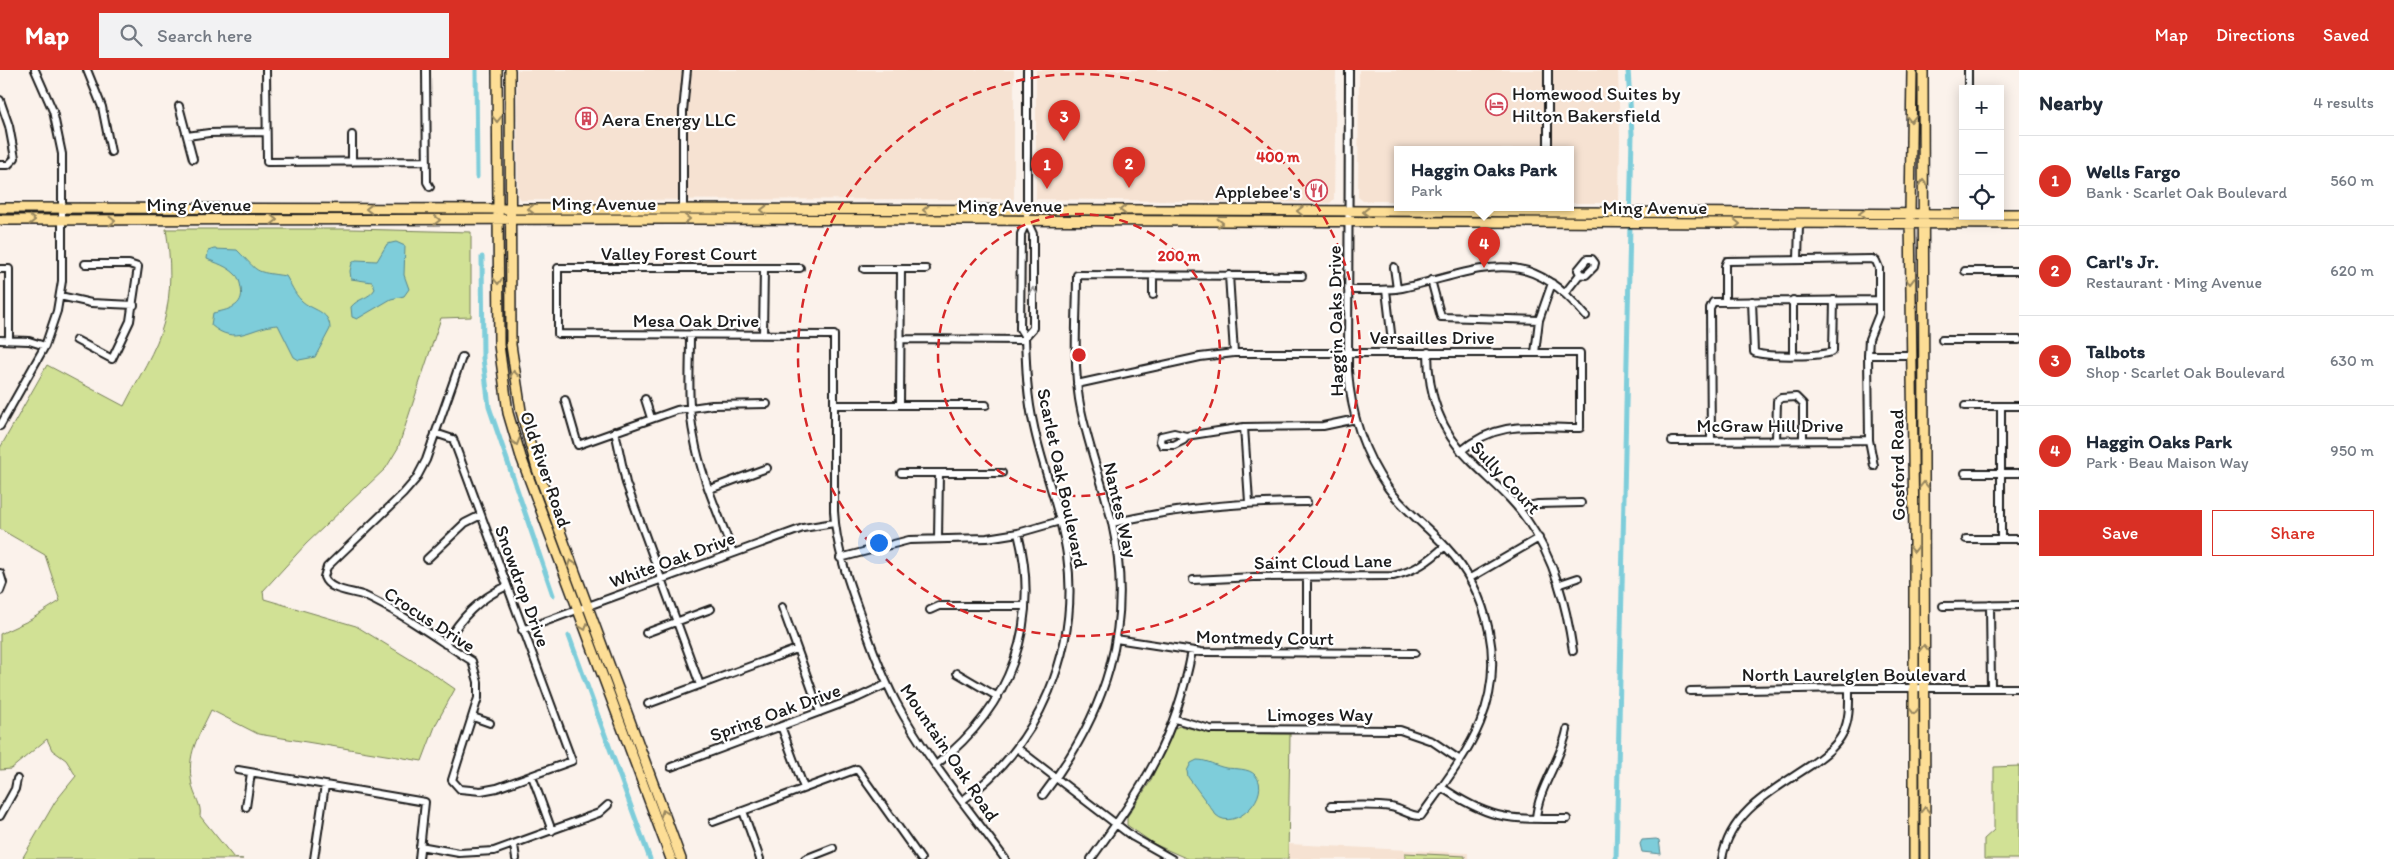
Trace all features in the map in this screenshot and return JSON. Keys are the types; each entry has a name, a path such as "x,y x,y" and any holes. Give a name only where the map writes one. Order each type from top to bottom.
{"main road":[{"name":"Old River Road","path":"496,70 499,345 508,413 521,458 549,527 577,610 671,859"},
{"name":"Old River Road","path":"510,70 511,345 520,411 532,455 681,859"},
{"name":"Gosford Road","path":"1912,70 1910,224 1914,859"},
{"name":"Gosford Road","path":"1922,70 1925,859"},
{"name":"Ming Avenue","path":"0,208 1448,211"},
{"path":"1505,223 1540,219 1547,211"},
{"name":"Ming Avenue","path":"1574,211 1959,214"},
{"path":"2004,214 2019,214"},
{"name":"Ming Avenue","path":"0,220 510,219 1799,225 2019,224"},
{"path":"1912,355 1918,362 1918,406 1924,416"}],"street":[{"path":"0,426 45,346 60,296 63,169 60,140 48,98 35,70"},
{"path":"87,70 102,107 111,152"},
{"path":"266,70 267,162 427,161"},
{"path":"426,70 427,182 430,187"},
{"path":"683,210 683,111 687,70"},
{"name":"Scarlet Oak Boulevard","path":"1025,339 1033,328 1033,234 1028,221 1027,211 1027,70"},
{"name":"Haggin Oaks Drive","path":"1331,806 1384,806 1402,810 1415,817 1421,816 1460,760 1481,722 1489,694 1492,668 1491,642 1486,616 1470,578 1445,546 1407,511 1388,488 1366,448 1356,419 1349,386 1348,352 1349,70"},
{"path":"1548,70 1548,146"},
{"path":"1968,70 1968,85"},
{"path":"0,100 12,138 15,158 8,165 0,165"},
{"path":"179,106 193,159"},
{"path":"187,136 209,133 266,132"},
{"path":"352,135 352,162"},
{"name":"Scarlet Oak Boulevard","path":"963,800 994,774 1017,748 1045,702 1058,668 1065,639 1069,608 1069,572 1060,521 1031,412 1025,339 1020,329 1020,234 1028,221"},
{"path":"1798,260 1799,225"},
{"path":"1725,301 1724,266 1727,261 1872,259 1876,261 1879,268 1879,314 1869,339 1868,355 1869,440 1874,466"},
{"path":"76,340 112,359 130,321 134,305 138,267 129,264 85,264"},
{"path":"1394,266 1397,289"},
{"path":"1348,290 1397,289 1474,269 1498,266 1533,273 1552,283 1565,293 1586,316"},
{"name":"Valley Forest Court","path":"558,334 558,268 800,268"},
{"path":"763,335 764,268"},
{"path":"0,269 9,270 9,340"},
{"path":"864,269 926,269"},
{"path":"900,405 901,269"},
{"path":"1965,271 2019,271"},
{"path":"1565,293 1580,274"},
{"name":"Nantes Way","path":"1043,795 1079,744 1094,715 1107,680 1116,639 1120,586 1112,523 1082,414 1077,384 1077,275 1153,275"},
{"path":"1153,295 1153,275 1302,276"},
{"path":"1229,275 1234,353"},
{"path":"1431,280 1441,317 1539,320"},
{"path":"1535,353 1539,320 1552,283"},
{"path":"1386,290 1391,333"},
{"path":"60,296 84,302 134,305"},
{"path":"1793,300 1793,354"},
{"path":"1752,301 1754,352 1762,354 1825,354 1833,351 1834,300"},
{"path":"1711,441 1710,308 1713,302 1879,300"},
{"name":"Mesa Oak Drive","path":"558,334 834,335"},
{"path":"690,335 690,408 697,453 733,553"},
{"name":"Mountain Oak Road","path":"834,335 834,523 840,558 887,684 908,721 1005,859"},
{"path":"900,339 1025,339"},
{"path":"0,340 28,341 45,346"},
{"path":"1942,340 2019,340"},
{"name":"Sully Court","path":"1428,352 1429,381 1434,404 1444,426 1461,451 1518,508 1539,538 1560,584 1566,605 1573,651"},
{"name":"Versailles Drive","path":"1077,384 1200,357 1234,353 1580,353 1580,428 1498,429 1481,436 1461,451"},
{"path":"1868,355 1912,355"},
{"path":"435,433 462,357"},
{"path":"1776,440 1777,401 1781,398 1796,397 1802,401 1803,440"},
{"path":"645,399 651,418"},
{"path":"565,400 578,445 651,418 690,408 730,404 767,404"},
{"path":"834,405 986,405"},
{"path":"1965,406 2019,406"},
{"path":"2000,406 2001,539"},
{"path":"1186,436 1244,427 1323,426 1356,419"},
{"path":"1244,427 1249,502"},
{"path":"615,431 626,484 700,685"},
{"name":"Snowdrop Drive","path":"435,433 453,439 572,761 532,776"},
{"name":"Crocus Drive","path":"435,433 426,460 410,487 327,568 324,577 328,584 373,600 472,661 478,690 473,717 452,776 454,784 460,789 489,790 532,776"},
{"name":"McGraw Hill Drive","path":"1672,441 1869,440"},
{"path":"710,489 767,468"},
{"path":"901,473 1002,473"},
{"path":"938,539 939,473"},
{"path":"1965,473 2019,473"},
{"path":"1112,523 1140,517 1249,502 1306,502"},
{"path":"1518,508 1549,503 1581,503"},
{"path":"427,559 466,523 481,515"},
{"path":"840,558 909,540 987,538 1018,533 1060,521"},
{"name":"White Oak Drive","path":"522,630 803,528 834,523"},
{"path":"937,764 973,732 998,697 1017,652 1026,606 1024,561 1018,533"},
{"path":"1470,578 1539,538"},
{"path":"1966,539 2019,539"},
{"name":"Saint Cloud Lane","path":"1193,580 1254,577 1382,577 1401,574 1425,564 1445,546"},
{"path":"0,573 3,583 0,591"},
{"path":"1307,577 1307,653"},
{"path":"1560,584 1578,578"},
{"path":"445,644 470,609 507,586"},
{"path":"1943,606 2019,605"},
{"path":"930,610 940,606 1026,606"},
{"path":"1990,606 1990,688"},
{"path":"782,607 820,712"},
{"path":"646,633 711,609"},
{"name":"Montmedy Court","path":"1116,639 1192,651 1415,653"},
{"path":"648,704 797,649"},
{"path":"1091,859 1151,770 1175,719 1192,651"},
{"path":"957,673 998,697"},
{"name":"Spring Oak Drive","path":"671,766 820,712 887,684"},
{"path":"1722,859 1730,832 1747,810 1824,756 1837,743 1848,718 1849,688"},
{"name":"North Laurelglen Boulevard","path":"1690,692 1849,688 2019,688"},
{"path":"473,717 490,723"},
{"name":"Limoges Way","path":"1175,719 1210,729 1400,730 1432,741 1460,760"},
{"path":"781,726 804,788"},
{"path":"1536,819 1540,798 1563,745 1567,730"},
{"path":"1017,748 1162,857 1172,859"},
{"path":"714,822 857,769 921,859"},
{"path":"238,770 425,802 419,859"},
{"path":"246,807 251,773"},
{"path":"532,776 552,831"},
{"path":"0,816 15,789 16,779"},
{"path":"314,859 325,785"},
{"path":"1441,787 1484,812 1505,818 1567,819"},
{"path":"420,846 459,856 494,851 599,813 608,805"},
{"path":"743,811 760,859"},
{"path":"514,845 516,859"},
{"path":"805,859 833,848"}],"shaded area":[{"path":"517,70 1014,70 1014,199 522,200 518,196"},
{"path":"1036,70 1336,70 1334,199 1330,203 1036,199"},
{"path":"1359,70 1618,70 1620,136 1619,203 1574,203 1574,146 1394,146 1394,201 1363,201 1358,197"},
{"path":"1288,844 1468,853 1468,859 1288,859"}],"green space":[{"path":"166,229 351,229 471,232 471,317 441,318 398,448 386,468 306,544 263,591 264,599 356,626 455,689 436,724 422,761 258,734 211,710 194,746 191,764 192,785 200,808 200,816 234,858 243,859 22,859 55,802 76,776 66,760 52,750 47,739 11,769 0,770 0,634 30,620 60,601 45,555 0,529 0,448 47,365 124,406 152,354 167,310 170,276"},
{"path":"1180,726 1210,733 1290,734 1288,859 1188,859 1154,844 1127,825 1127,817 1150,782 1174,728"},
{"path":"2019,766 2019,859 1984,859 1984,839 1994,830 1994,767"},
{"path":"1405,853 1465,856 1465,859 1405,859"}],"water":[{"path":"396,242 405,246 404,275 409,289 404,296 391,299 357,319 352,317 351,307 370,295 375,289 372,282 351,279 352,263 356,260 377,261 387,244"},
{"path":"214,249 237,250 258,270 286,276 294,291 305,304 324,314 330,329 315,357 299,360 294,357 278,325 236,335 220,331 211,325 213,313 234,306 240,300 242,294 240,282 232,271 207,259 208,251"},
{"path":"1197,760 1226,768 1246,770 1255,775 1259,783 1256,801 1249,809 1233,819 1224,819 1216,815 1188,777 1187,771 1191,763"},
{"path":"1642,840 1659,840 1661,854 1642,852 1640,844"}],"waterway":[{"path":"476,70 477,177"},
{"path":"1616,859 1632,134 1628,70"},
{"path":"482,257 483,358 489,407 553,595"},
{"path":"569,636 650,859"}],"place":[{"name":"Homewood Suites by Hilton Bakersfield","path":"1496,104"},
{"name":"Aera Energy LLC","path":"586,119"},
{"name":"Talbots","path":"1064,141"},
{"name":"Carl's Jr.","path":"1129,188"},
{"name":"Wells Fargo","path":"1047,189"},
{"name":"Applebee's","path":"1317,191"},
{"name":"Haggin Oaks Park","path":"1484,268"}]}
